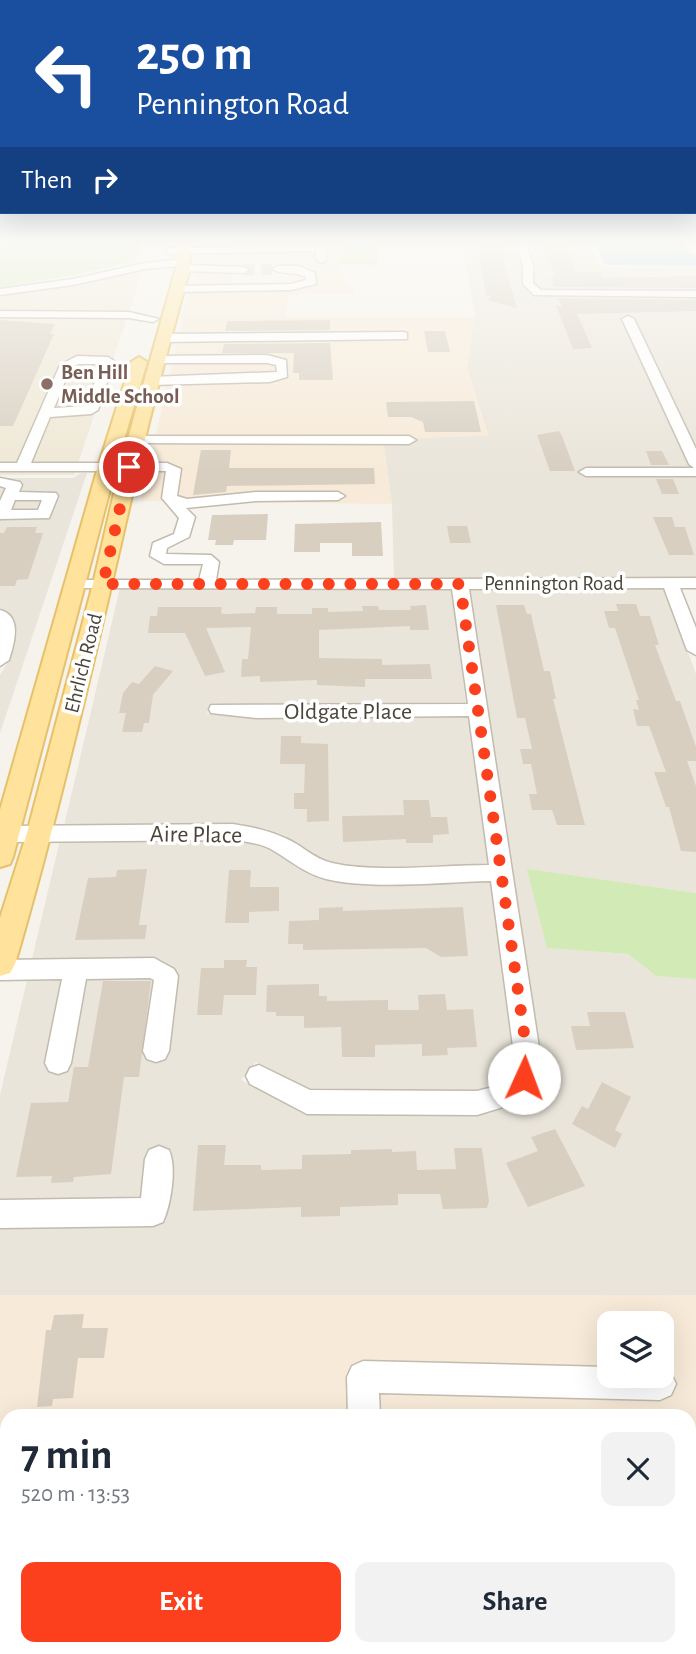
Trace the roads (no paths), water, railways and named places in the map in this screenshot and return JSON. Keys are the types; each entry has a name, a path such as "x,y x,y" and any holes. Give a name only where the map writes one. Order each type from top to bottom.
{"main road":[{"name":"Ehrlich Road","path":"4,846 107,467 154,315"},
{"name":"Ehrlich Road","path":"0,964 40,833 103,584 129,467 170,315"}],"street":[{"path":"135,315 153,319"},
{"path":"628,319 696,464"},
{"path":"163,338 403,336"},
{"path":"152,381 271,379 283,374 282,363 267,359 157,360"},
{"path":"22,467 48,406 64,370 72,362 108,361 95,399 48,406"},
{"path":"137,440 410,440"},
{"path":"0,467 174,469 169,498 176,502 219,502 244,497 338,496"},
{"path":"586,472 696,472"},
{"path":"0,482 15,485 10,496"},
{"path":"176,502 177,508 187,517 181,537 159,546 158,556 164,559 205,558 211,562 207,583"},
{"path":"670,583 696,650"},
{"name":"Pennington Road","path":"76,584 696,583"},
{"path":"259,1076 307,1102 477,1103 504,1096 524,1078 527,1054 460,584"},
{"path":"0,615 6,621 8,634 0,660"},
{"name":"Oldgate Place","path":"218,709 256,712 477,710"},
{"name":"Aire Place","path":"4,846 40,833 233,832 259,836 280,844 303,860 327,871 359,875 501,873"},
{"path":"0,970 154,968 161,971 166,976 156,1051"},
{"path":"58,1063 76,969"},
{"path":"0,1214 153,1212 159,1159"},
{"path":"364,1409 363,1377 597,1383"}],"place":[{"name":"Ben Hill Middle School","path":"47,384"}]}
